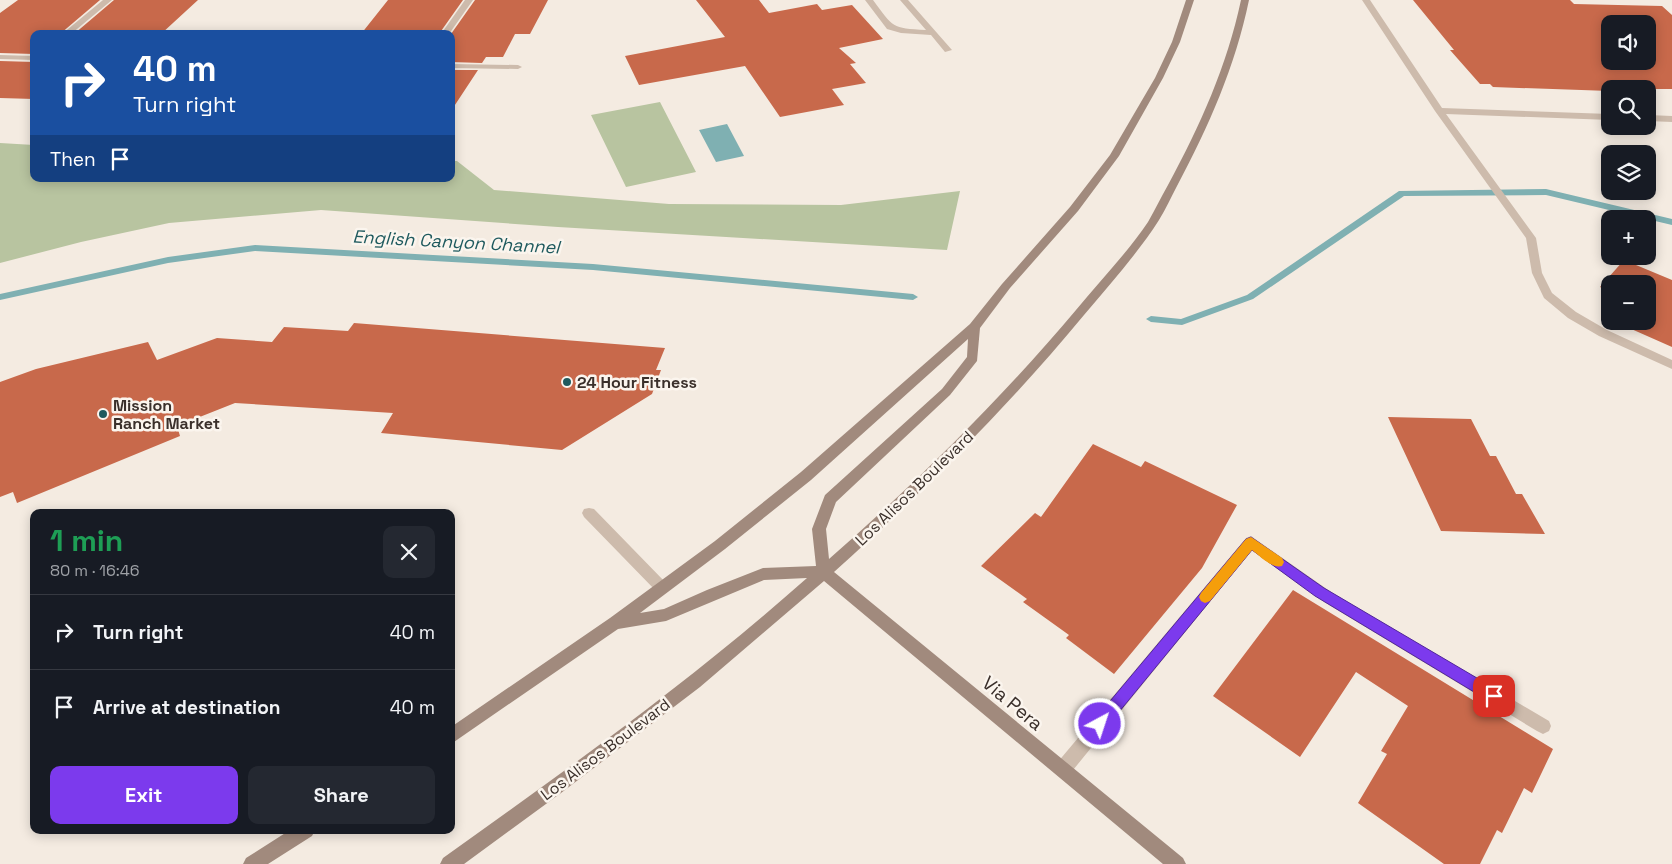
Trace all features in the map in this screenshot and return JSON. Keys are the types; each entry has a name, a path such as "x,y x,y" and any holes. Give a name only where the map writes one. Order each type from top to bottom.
{"main road":[{"path":"455,733 615,623 720,545 806,476 974,326 1006,286 1040,250 1074,209 1127,135 1154,87 1176,42 1190,0"},
{"name":"Los Alisos Boulevard","path":"449,864 618,741 727,656 824,572 962,443 1066,330 1150,225 1191,153 1225,76 1245,0"},
{"path":"615,623 666,615 763,574 824,572 819,529 830,499 946,392 972,358 974,326"},
{"name":"Via Pera","path":"824,572 1177,864"},
{"path":"252,864 300,834"}],"lane":[{"path":"71,30 108,0"},
{"path":"448,30 469,0"},
{"path":"869,0 890,27 900,31 933,33"},
{"path":"904,0 948,50"},
{"path":"1366,0 1439,112 1531,238 1537,272 1548,296 1572,315 1603,333 1672,365"},
{"path":"0,57 30,58"},
{"path":"455,66 518,67"},
{"path":"1439,112 1601,117"},
{"path":"1656,118 1672,119"},
{"path":"589,512 662,588"},
{"path":"1063,769 1251,542 1324,595 1543,726"}],"green space":[{"path":"660,102 696,172 626,187 591,115"},
{"path":"0,143 30,145 30,182 455,182 455,161 457,161 494,190 669,204 841,205 960,191 947,250 558,227 321,210 169,223 81,242 0,263"}],"water":[{"path":"727,124 744,156 716,162 699,130"}],"building":[{"path":"18,0 100,0 65,30 30,30 30,54 0,53 0,13"},
{"path":"114,0 198,0 165,30 79,30"},
{"path":"388,0 463,0 442,30 364,30"},
{"path":"475,0 548,0 530,34 515,34 503,57 486,57 482,63 455,62 454,30"},
{"path":"696,0 759,0 769,13 817,4 822,10 852,5 883,39 839,48 856,63 850,64 866,83 832,89 844,105 780,117 745,66 639,85 625,56 725,37"},
{"path":"1413,0 1570,0 1574,4 1662,6 1672,15 1672,89 1656,89 1656,80 1601,80 1601,91 1493,87 1490,84 1480,84 1450,50 1454,50"},
{"path":"0,61 30,62 30,99 0,98"},
{"path":"455,70 478,70 455,105"},
{"path":"1620,265 1636,265 1672,280 1672,347 1634,330 1656,330 1656,275 1611,275"},
{"path":"354,323 665,348 656,370 661,370 652,394 562,450 381,433 393,413 235,403 177,426 180,436 17,503 13,492 0,497 0,382 36,369 148,342 157,360 217,338 272,342 284,327 348,331"},
{"path":"1388,417 1471,419 1490,456 1496,456 1516,494 1522,494 1545,534 1441,531"},
{"path":"1093,444 1141,467 1145,461 1237,505 1202,568 1114,674 1066,638 1069,635 1023,602 1027,599 981,566 1035,513 1041,517"},
{"path":"1293,590 1553,749 1532,793 1524,788 1502,833 1497,830 1480,864 1444,864 1358,803 1387,754 1381,751 1408,706 1356,672 1300,757 1213,696"}],"waterway":[{"name":"English Canyon Channel","path":"1151,319 1182,322 1250,297 1402,193 1546,192 1672,222"},
{"name":"English Canyon Channel","path":"0,297 168,260 255,248 593,267 913,297"}],"slow traffic":[{"path":"1205,597 1251,542 1278,562"}],"place":[{"name":"24 Hour Fitness","path":"567,382"},
{"name":"Mission Ranch Market","path":"103,414"}],"route":[{"path":"1100,724 1251,542 1320,592 1494,696"}]}
